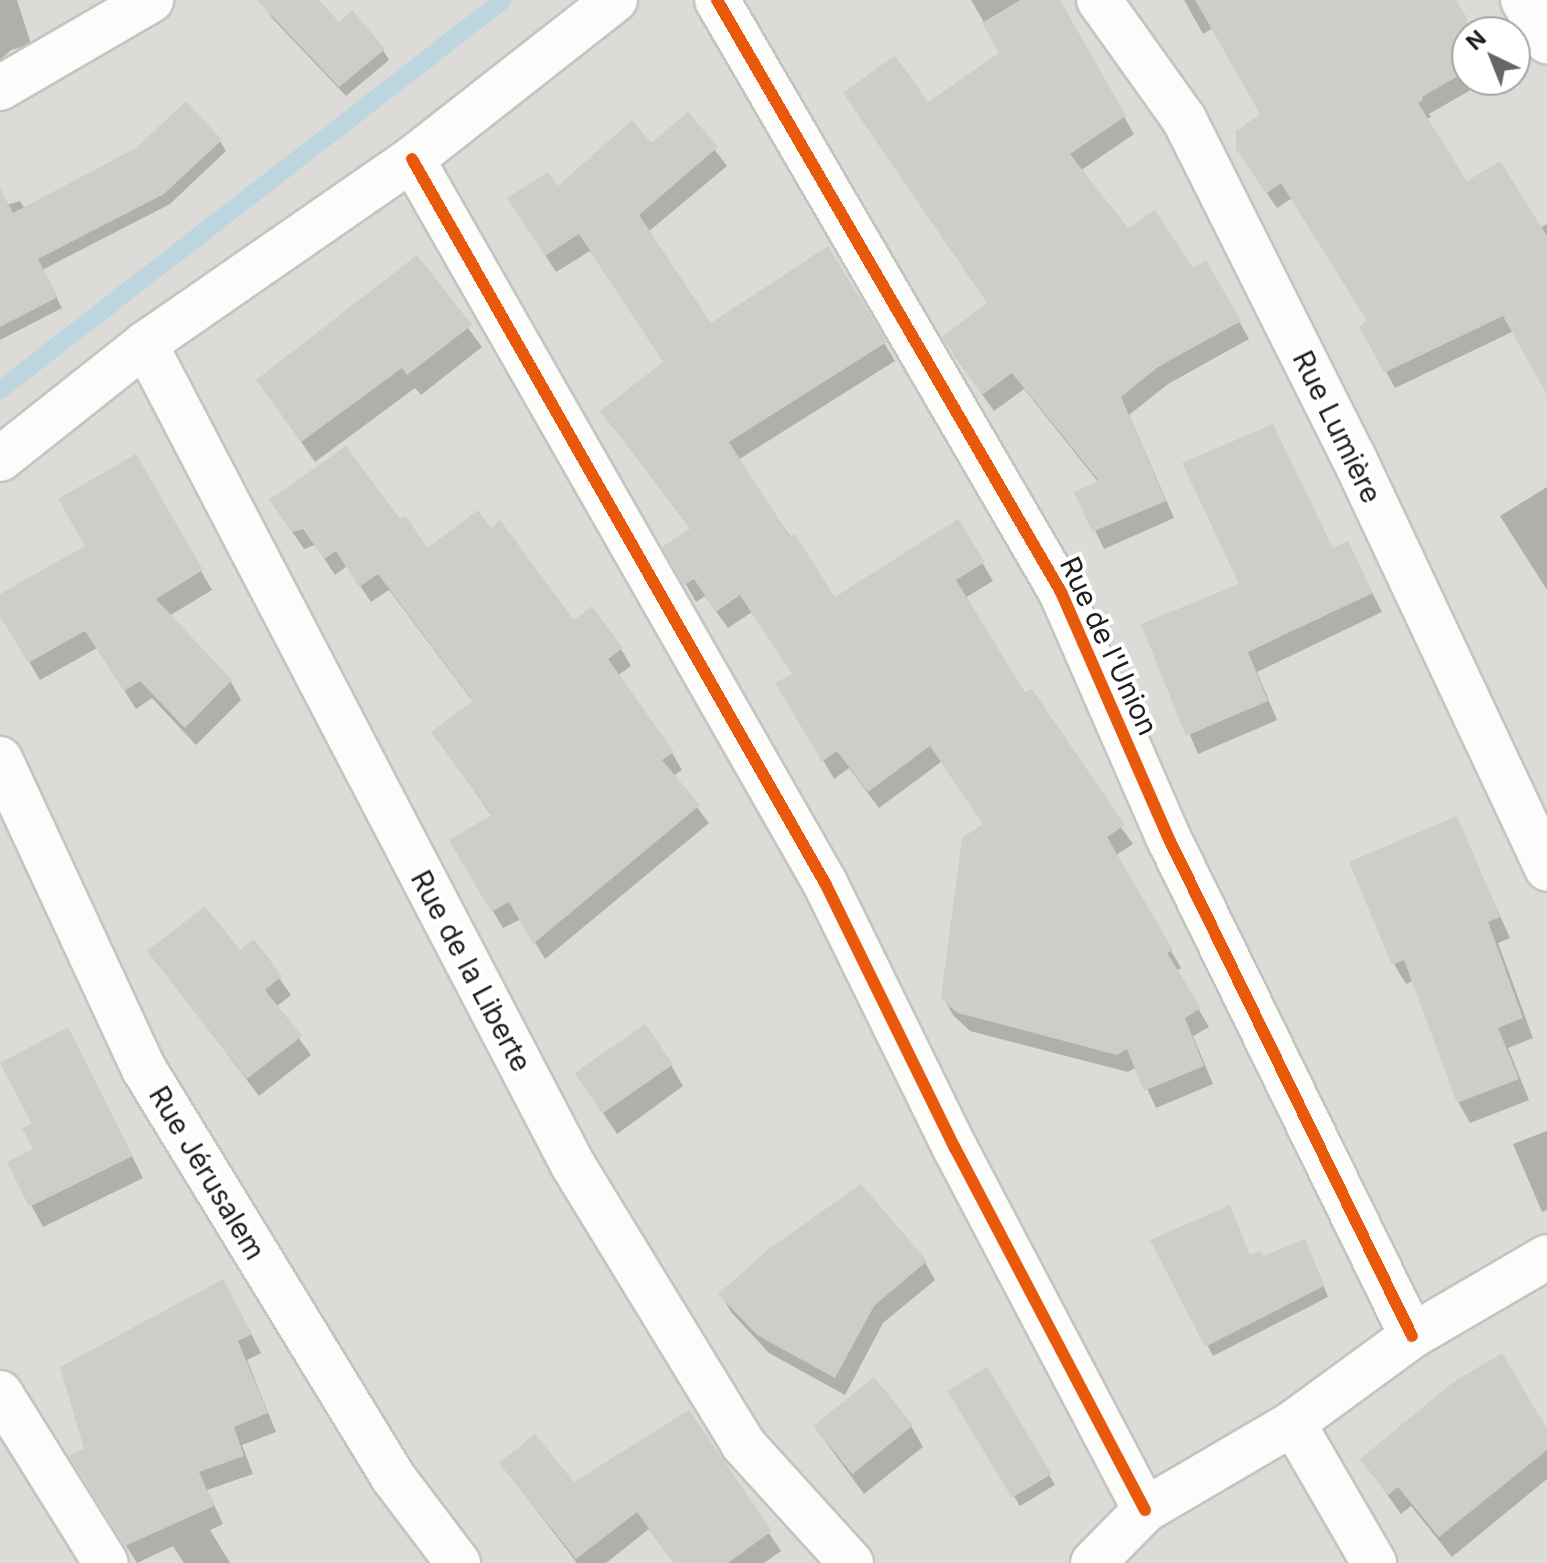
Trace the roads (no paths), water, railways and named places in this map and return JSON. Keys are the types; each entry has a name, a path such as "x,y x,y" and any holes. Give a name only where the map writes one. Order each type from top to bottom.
{"street":[{"path":"0,88 151,0"},
{"path":"0,459 145,344 412,159 615,0"},
{"name":"Rue de l'Union","path":"717,0 1061,592 1170,841 1412,1336"},
{"name":"Rue Lumière","path":"1099,0 1184,119 1353,456 1547,869"},
{"path":"1523,0 1547,41"},
{"path":"412,159 825,883 955,1148 1145,1510"},
{"name":"Rue de la Liberte","path":"145,344 573,1165 743,1444 851,1563"},
{"name":"Rue Jérusalem","path":"0,759 144,1069 393,1477 458,1563"},
{"path":"1093,1563 1145,1510 1293,1423 1412,1336 1547,1257"},
{"path":"0,1393 106,1563"},
{"path":"1293,1423 1374,1563"}],"waterway":[{"path":"0,390 503,0"}]}
